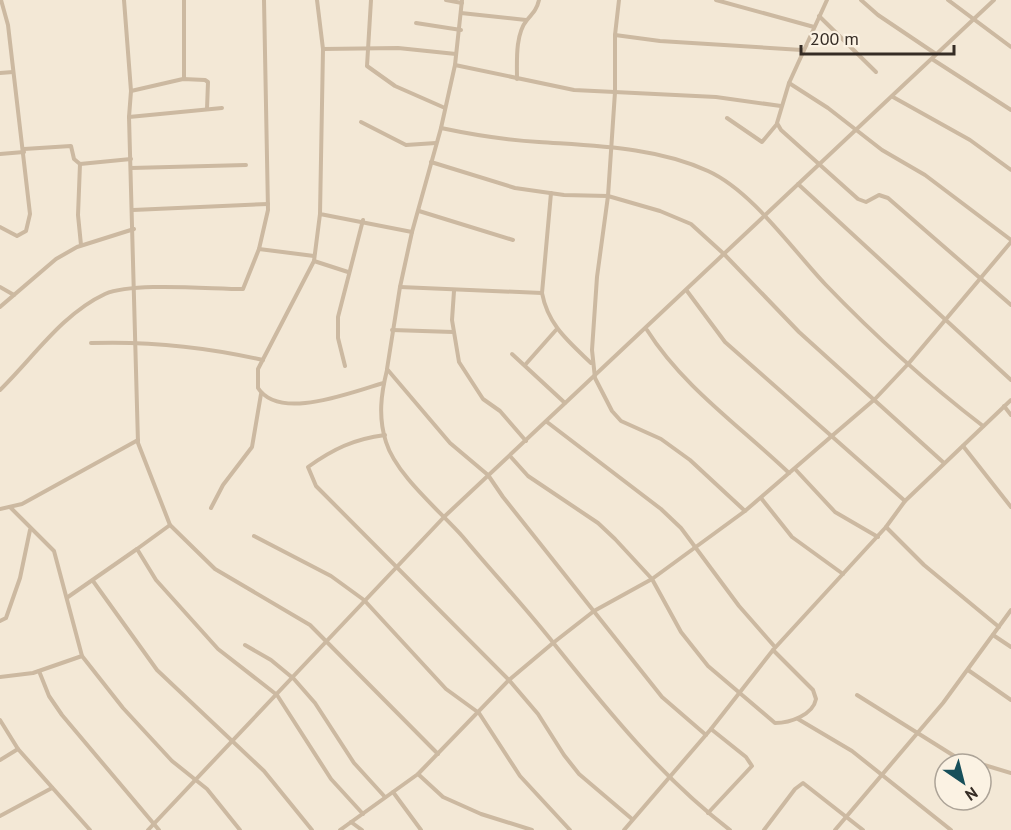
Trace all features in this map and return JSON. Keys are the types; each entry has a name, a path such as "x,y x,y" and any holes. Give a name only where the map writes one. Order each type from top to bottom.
{"street":[{"path":"0,227 17,236 26,231 30,214 8,25 1,0"},
{"path":"124,0 131,91 129,117 134,229 138,440 170,525 215,569 286,609 328,640 393,711 438,754"},
{"path":"183,79 184,0"},
{"path":"0,390 72,315 106,294 135,289 243,289 259,249 268,204 264,0"},
{"path":"212,508 223,485 252,447 261,394 256,378 314,259 320,214 323,49 317,0"},
{"path":"371,0 367,66 395,86 445,108"},
{"path":"446,0 462,1 461,30 441,128 412,232 400,286 387,369 379,401 386,443 405,474 445,516 624,730 708,813 730,830"},
{"path":"461,13 526,20 532,16 539,0"},
{"path":"619,0 615,35 615,92 608,196 597,277 592,364 595,378 612,411 621,421 661,439 690,460 745,511"},
{"path":"716,0 814,27"},
{"path":"727,118 762,142 777,123 802,50 827,0"},
{"path":"861,0 878,15 936,54"},
{"path":"948,0 1011,47"},
{"path":"148,830 294,679 364,600 445,516 565,403 595,378 765,218 818,164 893,97 994,0"},
{"path":"819,16 876,72"},
{"path":"517,80 516,55 526,20"},
{"path":"416,23 461,30"},
{"path":"615,35 660,41 802,50"},
{"path":"323,49 369,46 456,54"},
{"path":"932,59 1011,110"},
{"path":"455,65 517,80 574,90 716,97 781,106"},
{"path":"0,73 13,72"},
{"path":"131,91 183,79 207,80 207,109"},
{"path":"340,830 418,774 509,680 553,643 594,611 652,579 695,545 745,511 875,399 909,363 1011,241 925,175 882,150 856,129 789,83"},
{"path":"893,97 970,140 1011,170"},
{"path":"129,117 222,108"},
{"path":"361,122 406,145 436,143"},
{"path":"777,123 818,164 861,201 870,201 879,195 888,198 1011,305"},
{"path":"441,128 483,136 610,146 709,171 729,185 765,218 876,336 949,400 983,426"},
{"path":"0,154 71,146 74,159 80,164 131,159"},
{"path":"431,162 496,184 550,193 608,196 660,211 691,224 725,255 799,332 944,463"},
{"path":"80,164 78,215 81,245"},
{"path":"131,168 246,165"},
{"path":"798,184 1011,380"},
{"path":"550,193 542,293 545,311 556,330 592,364"},
{"path":"133,210 268,204"},
{"path":"419,211 513,240"},
{"path":"320,214 363,220 412,232"},
{"path":"345,366 338,338 338,324 348,272 363,220"},
{"path":"0,307 56,260 81,245 134,229"},
{"path":"259,249 314,259 348,272"},
{"path":"400,286 454,291 542,293"},
{"path":"0,287 14,295"},
{"path":"454,291 453,332 459,362 472,385 526,441"},
{"path":"687,291 725,342 905,501"},
{"path":"392,330 453,332"},
{"path":"525,365 556,330"},
{"path":"646,330 697,390 789,473"},
{"path":"91,343 136,342 227,351 263,360"},
{"path":"512,354 565,403"},
{"path":"387,369 450,443 488,475 662,697 706,735"},
{"path":"261,394 282,402 298,404 320,401 384,383"},
{"path":"626,829 632,819 711,729 774,649 886,528 905,501 1011,400"},
{"path":"1004,406 1011,415"},
{"path":"510,456 545,489 598,523 652,579 681,632 701,657 775,723 797,719 815,703 815,694 738,606 695,545 661,509 547,422"},
{"path":"385,435 357,439 327,453 308,467 316,486 509,680 538,714 579,774 632,819"},
{"path":"0,509 22,504 138,440"},
{"path":"963,446 1011,507"},
{"path":"795,469 835,512 878,537"},
{"path":"761,498 792,537 843,574"},
{"path":"10,507 30,530 54,550 82,656 114,698 164,754 196,778 221,804 240,830"},
{"path":"68,597 170,525"},
{"path":"886,528 924,565 999,627"},
{"path":"0,621 6,618 13,601 30,530"},
{"path":"254,536 331,576 364,600 446,689 479,713 520,776 570,830"},
{"path":"137,549 156,580 218,648 277,695 331,779 363,813"},
{"path":"93,581 157,670 264,771 312,830"},
{"path":"835,830 943,703 1011,610"},
{"path":"993,635 1011,646"},
{"path":"245,645 272,660 294,679 315,703 354,763 386,797"},
{"path":"0,677 39,671 82,656"},
{"path":"968,670 1011,700"},
{"path":"39,671 49,696 62,715 159,830"},
{"path":"857,695 947,752"},
{"path":"797,719 852,751 951,830"},
{"path":"0,720 18,749 90,830"},
{"path":"708,813 752,765 746,757 711,729"},
{"path":"0,760 18,749"},
{"path":"993,768 1011,773"},
{"path":"418,774 443,797 481,814 532,830"},
{"path":"764,830 795,789 803,783 863,830"},
{"path":"0,816 52,788"},
{"path":"393,792 421,830"},
{"path":"351,822 362,830"}]}
